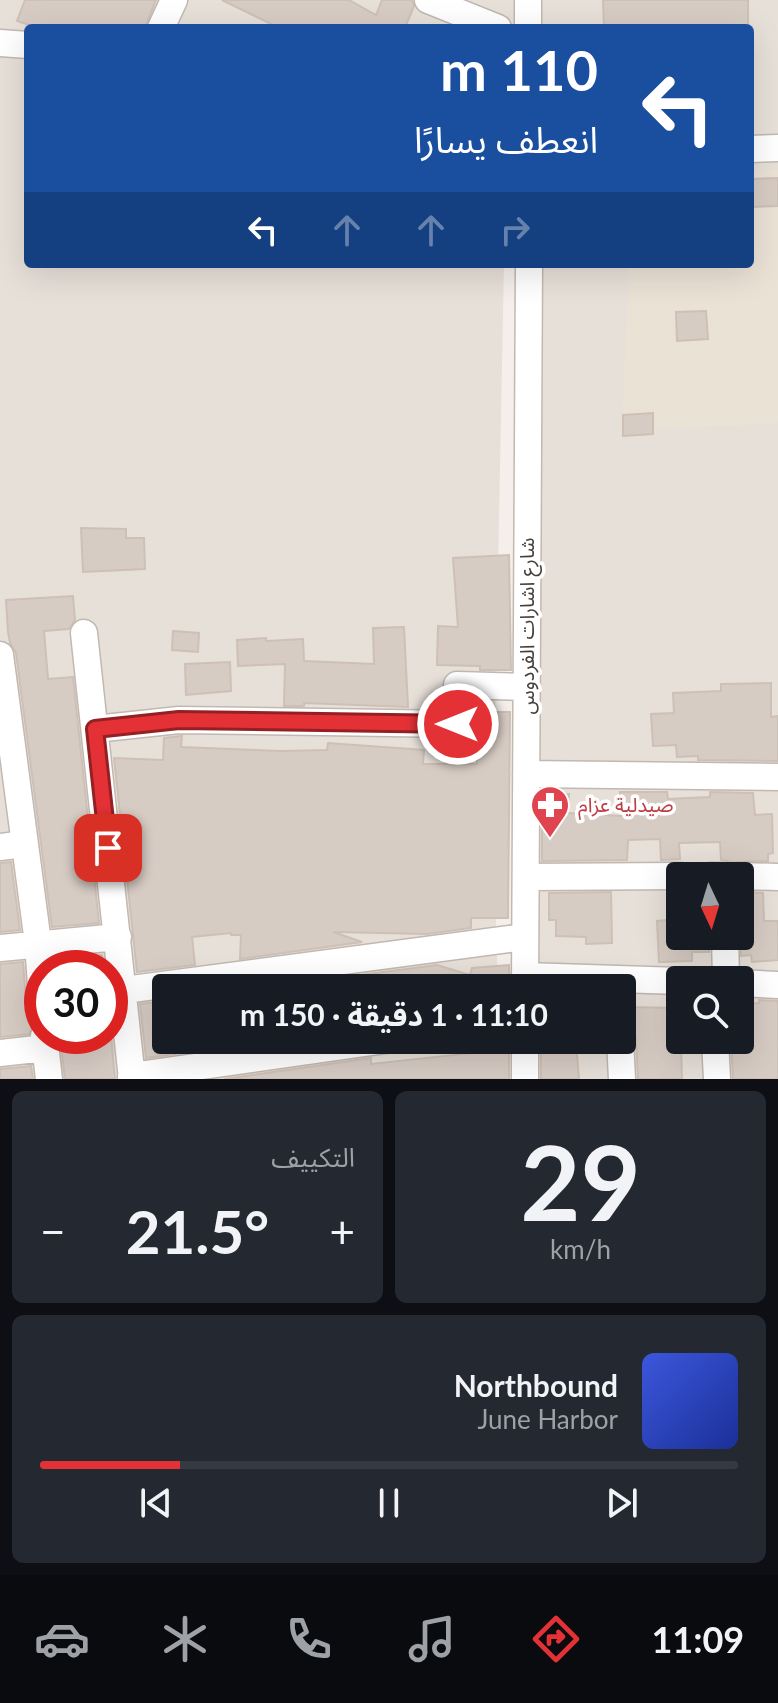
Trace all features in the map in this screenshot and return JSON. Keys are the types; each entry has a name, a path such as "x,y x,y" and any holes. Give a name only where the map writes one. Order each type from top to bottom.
{"street":[{"path":"163,24 174,0"},
{"path":"428,0 488,24"},
{"path":"528,0 528,24"},
{"path":"0,43 24,45"},
{"path":"754,149 778,148"},
{"name":"شارع اشارات الفردوس","path":"525,974 529,268"},
{"path":"84,633 119,950"},
{"path":"0,655 12,845 38,950"},
{"path":"95,729 179,720 458,724 457,685 527,687"},
{"path":"526,774 778,777"},
{"path":"526,877 666,876"},
{"path":"754,876 778,877"},
{"path":"0,948 118,937"},
{"path":"128,989 525,937"},
{"path":"636,983 666,982"},
{"path":"754,984 778,985"},
{"path":"128,1034 132,1077 290,1054"},
{"path":"0,1053 24,1047"},
{"path":"46,1054 49,1079"},
{"path":"525,1054 525,1079"},
{"path":"621,1054 622,1079"},
{"path":"716,1054 717,1079"}],"shaded area":[{"path":"0,0 518,0 516,24 24,24 24,268 504,268 493,826 498,974 152,974 152,1054 499,1054 500,1079 0,1079"},
{"path":"525,0 778,0 778,1079 518,1079 518,1054 636,1054 636,974 518,974 523,268 754,268 754,24 525,24"},
{"path":"778,170 778,423 622,431 629,268 754,268 754,171"}],"building":[{"path":"25,0 156,0 146,24 26,24 17,21"},
{"path":"222,0 349,0 376,15 382,0 412,0 414,6 407,24 271,24"},
{"path":"603,0 748,0 748,24 604,24"},
{"path":"778,178 778,206 754,207 754,179"},
{"path":"706,311 708,339 677,341 676,312"},
{"path":"653,413 653,434 623,436 623,415"},
{"path":"81,528 126,529 126,538 144,538 145,569 83,572"},
{"path":"509,555 511,670 437,665 438,626 458,627 453,558"},
{"path":"73,596 75,620 69,629 44,631 48,679 73,677 99,923 52,927 16,653 10,643 6,600"},
{"path":"404,627 408,707 304,703 304,706 284,706 285,664 238,666 237,640 266,638 266,641 303,639 304,661 374,664 373,628"},
{"path":"173,631 199,633 198,652 172,650"},
{"path":"230,662 231,691 186,695 185,664"},
{"path":"771,683 771,717 778,716 778,761 698,760 698,756 677,757 676,745 653,746 651,714 674,713 673,693 721,691 721,684"},
{"path":"476,712 510,712 508,918 471,918 471,928 427,934 333,932 362,942 240,959 241,935 231,933 192,937 195,965 137,972 114,758 163,760 164,738 182,736 181,747 327,750 328,743 424,750 423,764 477,764"},
{"path":"542,791 553,792 554,795 569,794 568,813 621,816 620,792 667,792 668,799 710,797 710,792 753,793 755,815 772,814 773,853 768,854 768,861 721,860 720,842 679,843 680,859 661,860 660,839 628,840 627,860 542,861"},
{"path":"11,862 20,930 0,932 0,863"},
{"path":"611,892 612,943 586,944 586,937 556,936 556,920 549,920 549,893"},
{"path":"754,893 763,893 764,921 778,921 778,960 752,962 751,955 741,956 741,950 754,950"},
{"path":"666,920 666,950 709,952 692,952 692,961 659,962 657,921"},
{"path":"23,962 24,1035 0,1037 0,964"},
{"path":"437,965 467,974 368,974"},
{"path":"509,965 509,974 470,974 472,968"},
{"path":"759,1000 778,1001 778,1079 733,1079 732,1054 754,1054 754,1003 759,1003"},
{"path":"152,1003 152,1054 174,1054 146,1058 140,1004"},
{"path":"636,1007 666,1008 666,1054 681,1054 682,1079 638,1079"},
{"path":"62,1054 113,1054 115,1079 65,1079"},
{"path":"463,1054 509,1054 509,1079 224,1079 371,1058 371,1064"},
{"path":"541,1054 577,1054 579,1079 541,1079"},
{"path":"31,1066 33,1079 0,1079 0,1069"}],"place":[{"name":"صيدلية عزام","path":"550,839"}],"route":[{"path":"108,848 95,729 179,720 458,724"}]}
